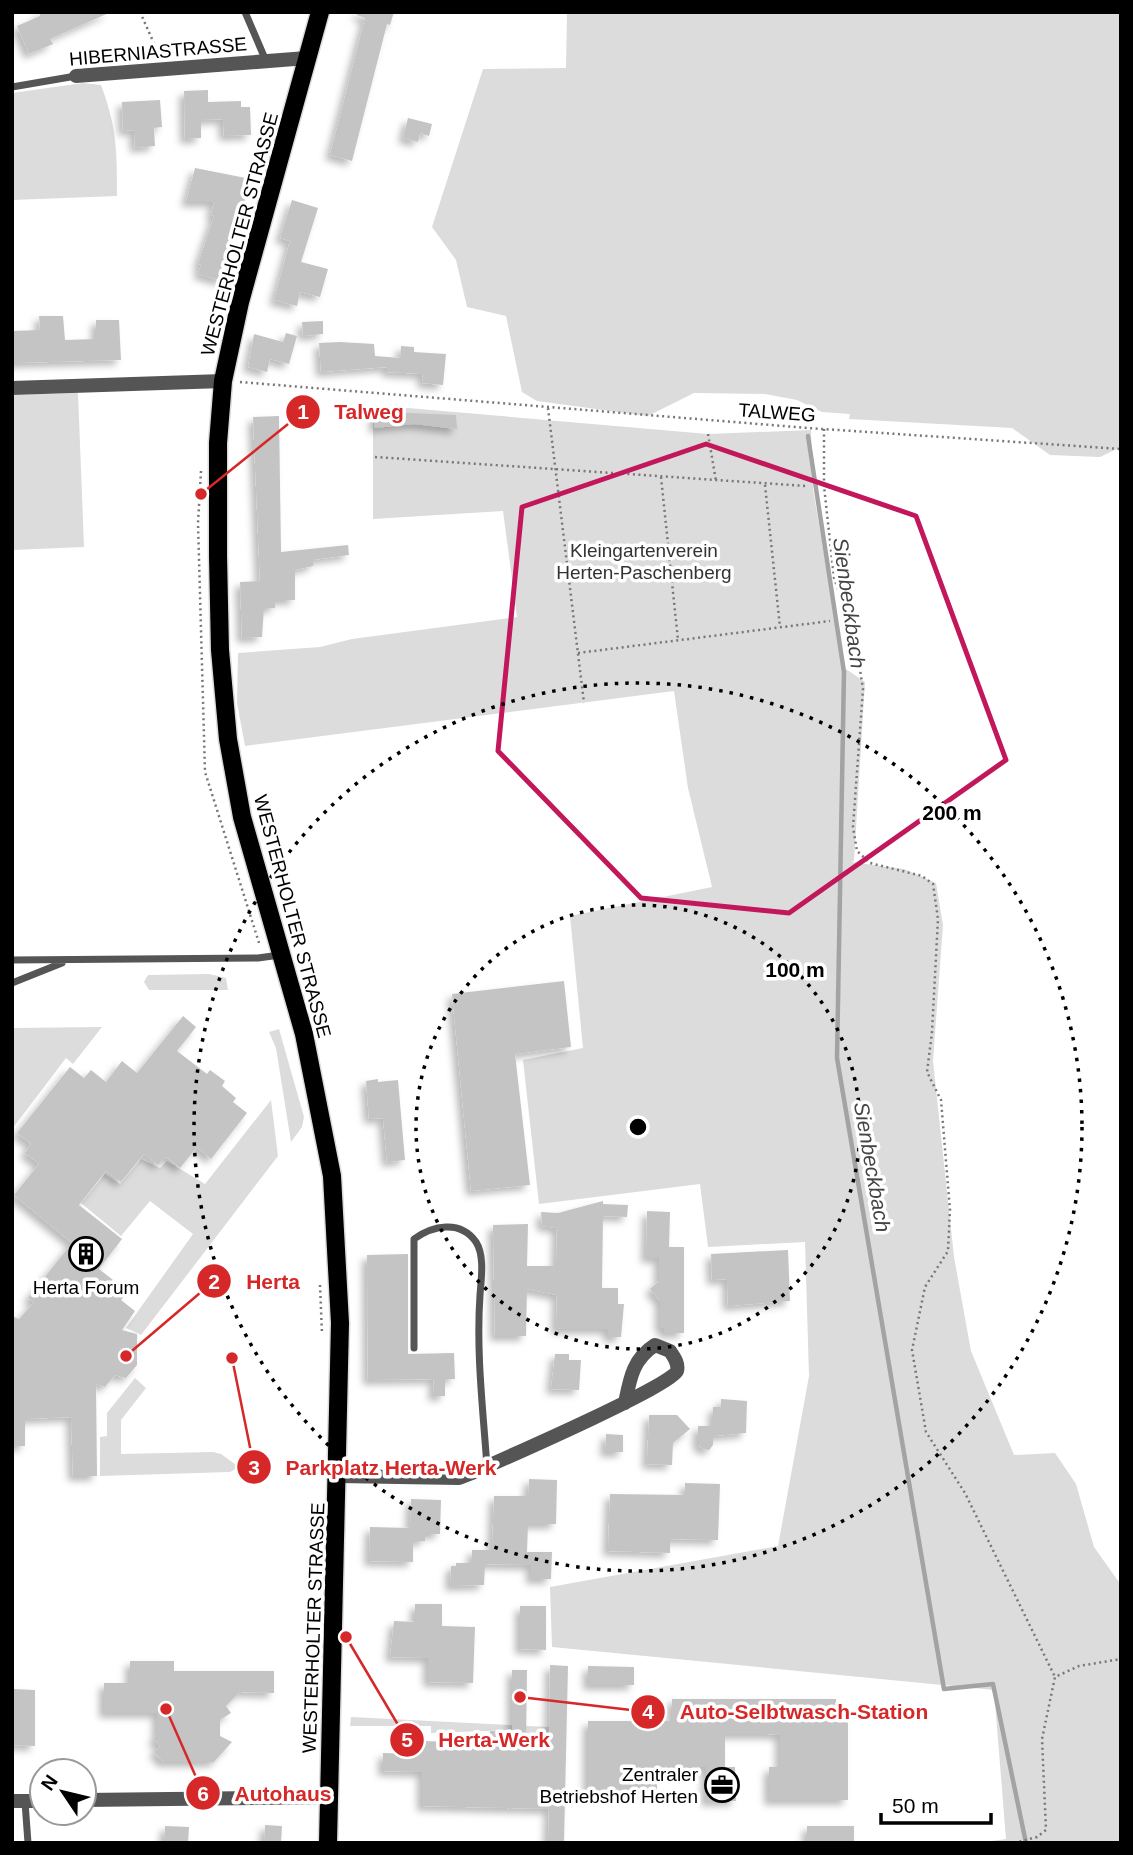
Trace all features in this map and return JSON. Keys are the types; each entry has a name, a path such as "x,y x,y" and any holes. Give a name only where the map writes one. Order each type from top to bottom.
{"main road":[{"name":"WESTERHOLTER STRASSE","path":"320,12 240,302 223,381 218,443 218,556 220,650 228,739 242,817 272,956 315,1082 332,1176 340,1323 328,1843"}],"street":[{"name":"HIBERNIASTRASSE","path":"76,76 307,58"},
{"path":"12,388 223,381"},
{"path":"338,1476 459,1478 625,1402"},
{"path":"98,1800 330,1797"}],"lane":[{"path":"246,12 266,61"},
{"name":"HIBERNIASTRASSE","path":"12,86 76,76"},
{"path":"12,960 272,956"},
{"path":"12,983 70,960"},
{"path":"414,1348 414,1239 436,1228 445,1226 458,1229 475,1241 480,1257 477,1337 487,1466"},
{"path":"19,1801 28,1843"}],"path":[{"path":"140,12 165,70"},
{"name":"TALWEG","path":"223,381 824,429 1121,449"},
{"path":"548,408 584,703"},
{"path":"824,429 824,486 834,578 855,637 863,689 853,827 857,850 870,863 922,876 933,884 938,919 932,1032 927,1072 941,1100 950,1210 948,1251 925,1287 912,1350 926,1432 965,1493 1055,1677 1042,1739 1046,1830 1037,1838 1014,1843"},
{"path":"708,434 716,481"},
{"path":"375,457 806,486"},
{"path":"661,477 678,640"},
{"path":"765,485 780,627"},
{"path":"198,523 205,772 272,956"},
{"path":"578,653 830,621"},
{"path":"1055,1677 1079,1666 1121,1659"}],"highlighted area":[{"path":"706,444 916,516 1006,760 789,913 641,898 498,751 522,507"}],"green space":[{"path":"567,12 1121,12 1121,447 1100,457 1050,455 1012,428 849,419 850,414 822,412 797,400 765,394 694,393 648,416 537,401 522,392 506,316 467,307 456,260 432,227 483,69 566,68"},
{"path":"83,83 101,85 106,100 115,140 117,196 12,200 12,93"},
{"path":"78,393 84,547 12,550 12,395"},
{"name":"Kleingartenverein Herten-Paschenberg","path":"373,405 708,434 811,430 813,489 843,667 865,682 854,861 851,862 904,869 936,883 943,925 933,1061 954,1257 971,1351 1014,1455 1055,1453 1076,1484 1094,1547 1121,1585 1121,1843 977,1843 1006,1839 994,1690 552,1647 550,1587 778,1546 809,1376 805,1242 708,1247 700,1184 539,1204 523,1060 583,1048 570,916 712,887 688,788 674,691 245,746 237,703 238,653 320,647 352,639 517,617 503,511 373,519"},
{"path":"209,974 226,978 228,990 149,990 144,982 148,975"},
{"path":"102,1027 73,1064 66,1058 12,1129 12,1028"},
{"path":"279,1029 304,1117 302,1127 291,1142 276,1048 269,1032"},
{"path":"271,1100 278,1156 141,1335 126,1328 193,1234 150,1201 121,1236 81,1203 105,1174 120,1184 141,1159 160,1168 167,1161 205,1184"},
{"path":"135,1378 146,1388 121,1420 121,1454 213,1452 221,1454 239,1467 230,1472 100,1476 100,1437 107,1436 107,1413"},
{"path":"351,1717 549,1727 548,1742 513,1741 513,1730 431,1733 431,1726 350,1726"}],"building":[{"path":"39,12 111,12 50,39 53,44 29,54 17,26 40,16"},
{"path":"357,12 394,12 390,25 387,24 352,161 330,155 365,18 357,15"},
{"path":"208,90 208,102 241,101 241,107 250,107 251,135 224,136 223,119 201,120 201,138 185,139 184,91"},
{"path":"160,100 162,127 154,128 155,146 135,148 134,130 123,131 122,102"},
{"path":"408,118 432,124 429,136 420,133 418,142 403,138"},
{"path":"195,168 251,179 222,281 198,274 201,265 198,264 214,216 211,215 214,202 186,202"},
{"path":"292,200 318,208 301,262 328,269 320,297 300,292 297,306 274,300 290,241 280,238"},
{"path":"39,316 63,316 65,340 96,339 96,320 119,320 121,360 12,363 12,331 40,330"},
{"path":"323,321 323,334 303,336 302,322"},
{"path":"286,333 297,336 289,364 270,359 267,372 248,367 254,334 283,342"},
{"path":"319,343 374,344 375,356 400,358 401,346 414,347 414,352 446,354 443,385 422,383 423,374 387,372 387,367 321,372"},
{"path":"374,413 456,415 457,429 414,424 374,428"},
{"path":"279,416 281,552 348,545 349,555 313,560 313,566 295,570 295,600 275,600 275,608 264,608 262,637 242,638 240,582 260,581 253,417"},
{"path":"564,981 571,1047 515,1054 530,1185 471,1191 452,994"},
{"name":"Herta Forum","path":"183,1016 196,1027 177,1051 207,1074 210,1070 225,1081 222,1086 236,1098 233,1102 247,1113 211,1159 197,1147 180,1168 166,1157 158,1165 144,1154 121,1182 106,1171 79,1205 122,1239 99,1269 113,1280 110,1284 125,1296 121,1300 135,1311 122,1330 137,1334 137,1365 126,1378 115,1375 105,1387 96,1384 97,1476 73,1476 71,1417 25,1419 25,1446 12,1446 12,1316 19,1319 34,1302 28,1298 72,1243 14,1195 39,1164 25,1153 31,1144 17,1133 70,1067 84,1078 91,1070 106,1082 122,1061 137,1073"},
{"path":"378,1079 378,1082 398,1080 405,1160 387,1162 383,1118 369,1119 366,1081"},
{"path":"603,1201 603,1204 628,1205 627,1217 603,1216 602,1288 618,1288 618,1304 624,1304 621,1337 608,1337 608,1329 556,1329 557,1295 527,1289 526,1336 495,1336 493,1225 528,1224 527,1266 556,1266 557,1228 542,1226 541,1212 558,1213"},
{"path":"647,1211 670,1212 669,1247 684,1247 684,1333 664,1333 664,1328 660,1328 660,1301 650,1289 659,1281 659,1258 646,1258"},
{"path":"788,1250 790,1301 728,1306 727,1279 712,1280 711,1254"},
{"path":"408,1254 408,1354 454,1353 455,1379 445,1379 445,1396 433,1396 434,1379 368,1380 367,1255"},
{"path":"555,1354 569,1354 569,1360 581,1360 579,1390 551,1389"},
{"path":"721,1399 747,1401 746,1433 713,1436 713,1445 709,1450 703,1449 698,1445 698,1426 713,1426 713,1407 721,1407"},
{"path":"649,1415 677,1415 690,1429 673,1443 672,1465 647,1464"},
{"path":"606,1434 623,1435 623,1452 605,1452"},
{"path":"529,1479 557,1480 556,1524 528,1524 527,1552 552,1552 551,1579 531,1579 531,1565 485,1564 484,1585 450,1586 451,1566 456,1566 456,1563 472,1563 472,1550 492,1550 494,1496 528,1496"},
{"path":"685,1483 720,1484 718,1540 670,1539 670,1553 608,1551 610,1494 685,1495"},
{"path":"411,1499 441,1500 440,1534 425,1534 425,1541 413,1541 413,1562 369,1561 370,1527 410,1528"},
{"path":"415,1604 442,1604 442,1626 475,1627 473,1683 428,1682 428,1658 390,1657 394,1621 415,1622"},
{"path":"520,1606 546,1606 546,1650 520,1649"},
{"path":"130,1661 174,1661 174,1671 274,1671 274,1693 240,1692 226,1706 231,1713 220,1720 220,1736 232,1742 214,1762 163,1762 154,1752 160,1746 153,1739 157,1735 157,1713 104,1713 104,1683 130,1683"},
{"path":"550,1665 568,1666 564,1843 548,1843 549,1809 422,1806 422,1772 383,1771 383,1753 422,1754 422,1741 490,1743 490,1731 512,1731 512,1670 527,1670 526,1744 549,1745"},
{"path":"588,1666 634,1667 634,1685 588,1685"},
{"path":"12,1689 35,1690 35,1746 12,1745"},
{"path":"672,1699 836,1699 836,1721 848,1721 848,1800 769,1800 769,1767 780,1767 780,1735 768,1734 725,1734 725,1767 735,1767 736,1801 706,1801 706,1767 657,1767 657,1790 588,1790 588,1721 672,1721"},
{"path":"265,1825 282,1826 281,1843 264,1843"},
{"path":"165,1826 189,1827 188,1843 164,1843"},
{"path":"807,1826 854,1826 854,1842 807,1842"}],"waterway":[{"name":"Sienbeckbach","path":"808,436 844,672 837,1058 944,1689 993,1684 1026,1843"}],"place":[{"name":"Talweg","path":"201,494"},
{"name":"Herta Forum","path":"86,1254"},
{"name":"Herta","path":"126,1356"},
{"name":"Parkplatz Herta-Werk","path":"232,1358"},
{"name":"Herta-Werk","path":"346,1637"},
{"name":"Auto-Selbtwasch-Station","path":"520,1697"},
{"name":"Autohaus","path":"166,1709"},
{"name":"Zentraler Betriebshof Herten","path":"722,1785"}]}
